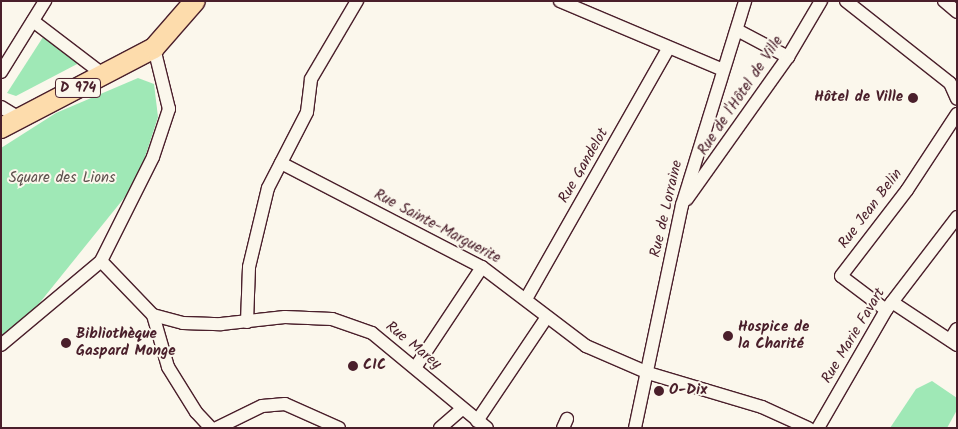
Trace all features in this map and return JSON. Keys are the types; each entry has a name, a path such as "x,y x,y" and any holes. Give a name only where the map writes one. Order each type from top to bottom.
{"main road":[{"name":"D 974","path":"1,128 154,48 195,1"}],"street":[{"path":"1,72 45,1"},
{"path":"247,322 249,267 268,188 307,112 310,79 357,1"},
{"path":"560,1 668,49 721,69"},
{"name":"Rue de Lorraine","path":"635,428 682,205 721,69 745,1"},
{"name":"Rue de l'Hôtel de Ville","path":"682,205 788,57 821,1"},
{"path":"846,1 950,83 957,98"},
{"path":"944,1 957,12"},
{"path":"33,21 104,75"},
{"path":"736,30 788,57"},
{"path":"1,345 101,261 153,157 168,108 154,48"},
{"name":"Rue Gandelot","path":"526,299 668,49"},
{"path":"1,107 19,118"},
{"name":"Rue Jean Belin","path":"889,306 841,276 907,190 957,114"},
{"name":"Rue Sainte-Marguerite","path":"281,163 482,267 586,346 648,373 762,407 808,428"},
{"name":"Rue Marie Favart","path":"818,428 889,306 957,216"},
{"path":"101,261 153,315 168,367 196,412 212,428"},
{"path":"414,368 482,267"},
{"path":"889,306 955,338"},
{"name":"Rue Marey","path":"153,315 183,323 247,322 286,317 332,320 372,333 482,424"},
{"path":"482,424 547,317"},
{"path":"217,428 262,406 285,404 339,428"},
{"path":"440,428 462,409"}],"green space":[{"path":"45,34 81,62 16,96 7,93"},
{"name":"Square des Lions","path":"138,78 154,84 158,117 137,182 33,311 1,338 1,148 56,113"},
{"path":"932,381 957,398 957,410 947,428 890,428 916,389"}],"place":[{"name":"Hôtel de Ville","path":"913,98"},
{"name":"Hospice de la Charité","path":"728,336"},
{"name":"Bibliothèque Gaspard Monge","path":"66,343"},
{"name":"CIC","path":"353,366"},
{"name":"O-Dix","path":"659,391"}]}
